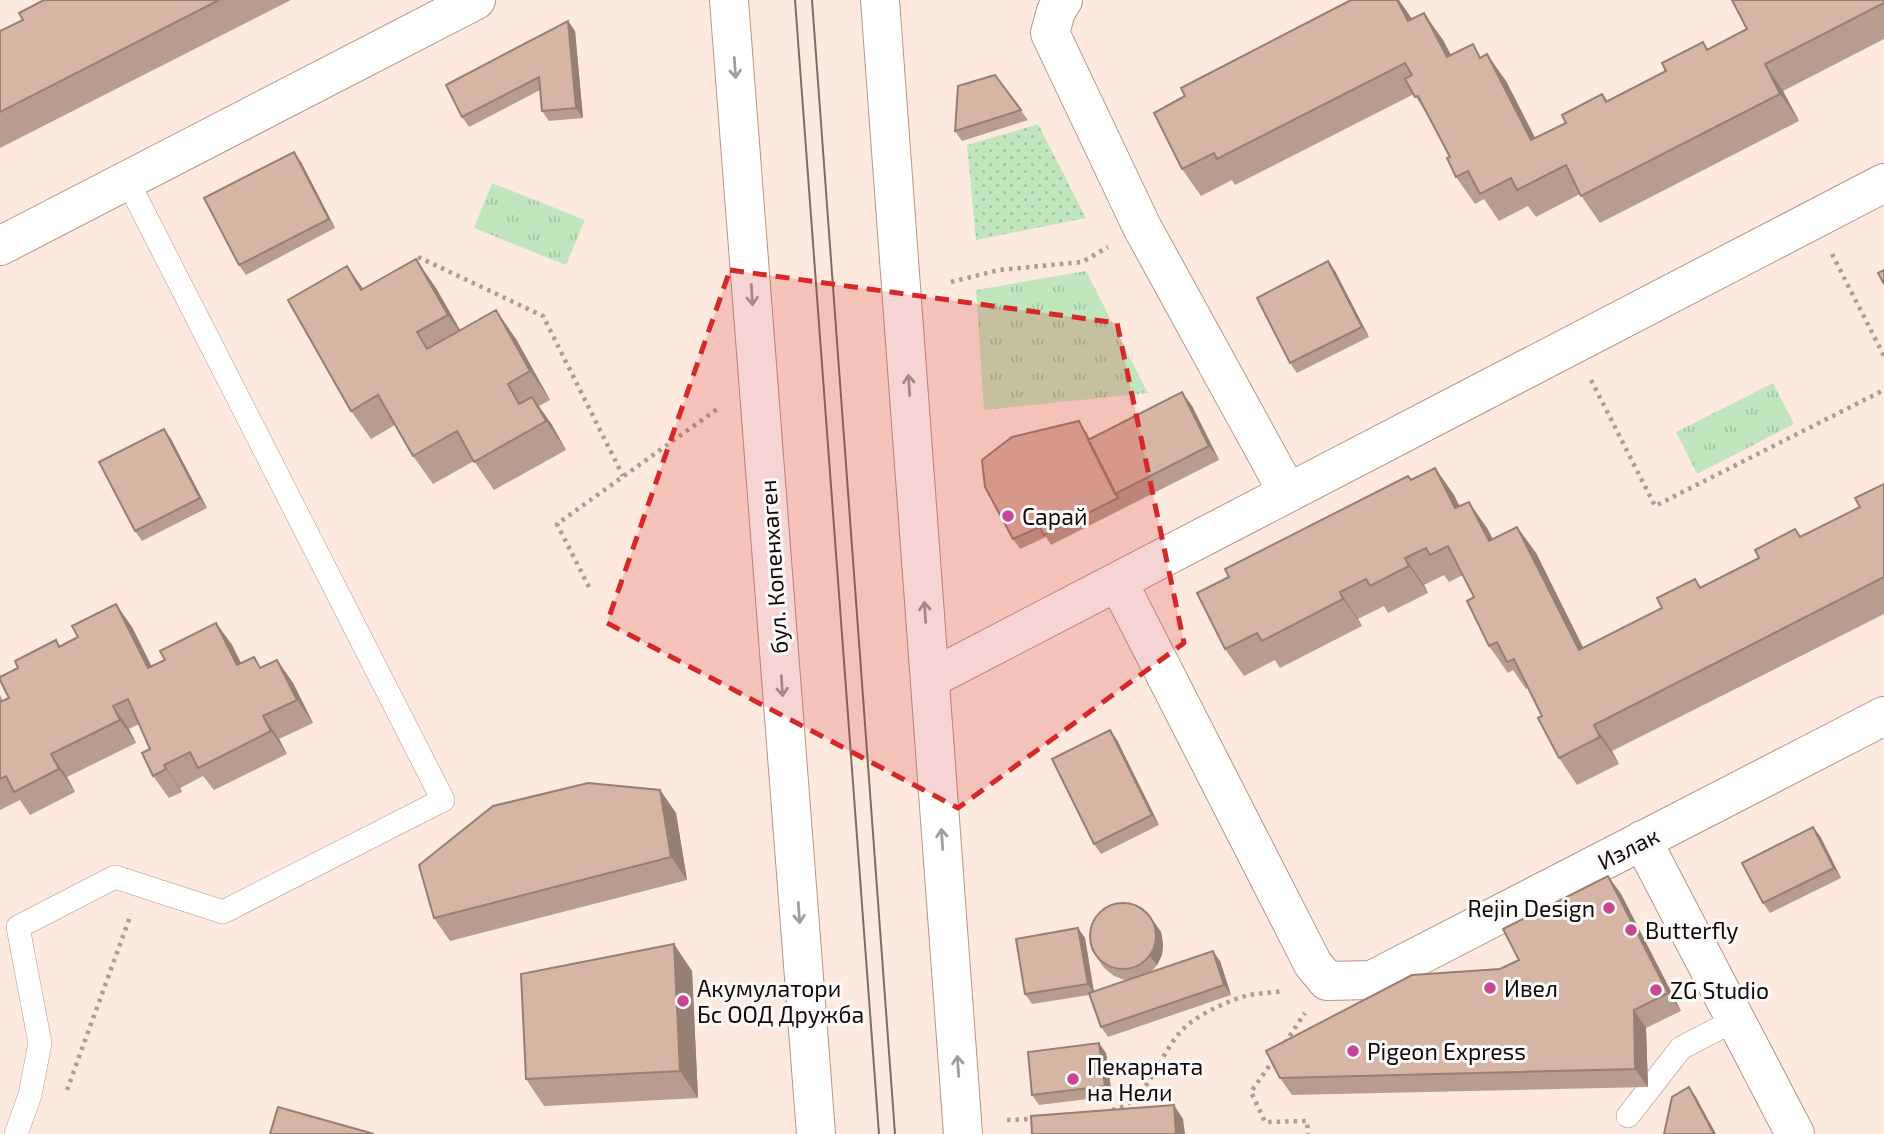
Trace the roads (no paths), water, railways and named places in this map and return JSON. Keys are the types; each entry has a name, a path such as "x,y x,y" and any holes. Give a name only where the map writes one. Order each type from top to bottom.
{"street":[{"path":"0,246 476,0"},
{"name":"бул. Копенхаген","path":"729,0 817,1134"},
{"path":"880,0 963,1134"},
{"path":"1063,0 1056,11 1050,33 1142,227 1288,493"},
{"path":"930,679 1884,183"},
{"name":"Излак","path":"1118,582 1320,973 1372,979 1884,716"},
{"path":"1642,840 1795,1134"}],"lane":[{"path":"16,1134 30,1095 40,1043 18,927 115,877 223,912 443,800 127,180"},
{"path":"1628,1116 1681,1048 1735,1020"}],"tram line":[{"path":"795,0 879,1134"},
{"path":"812,0 895,1134"}],"place":[{"name":"Сарай","path":"1008,516"},
{"name":"Rejin Design","path":"1609,908"},
{"name":"Butterfly","path":"1631,930"},
{"name":"Ивел","path":"1490,988"},
{"name":"ZG Studio","path":"1656,990"},
{"name":"Акумулатори Бс ООД Дружба","path":"683,1001"},
{"name":"Pigeon Express","path":"1353,1051"},
{"name":"Пекарната на Нели","path":"1073,1079"}]}
